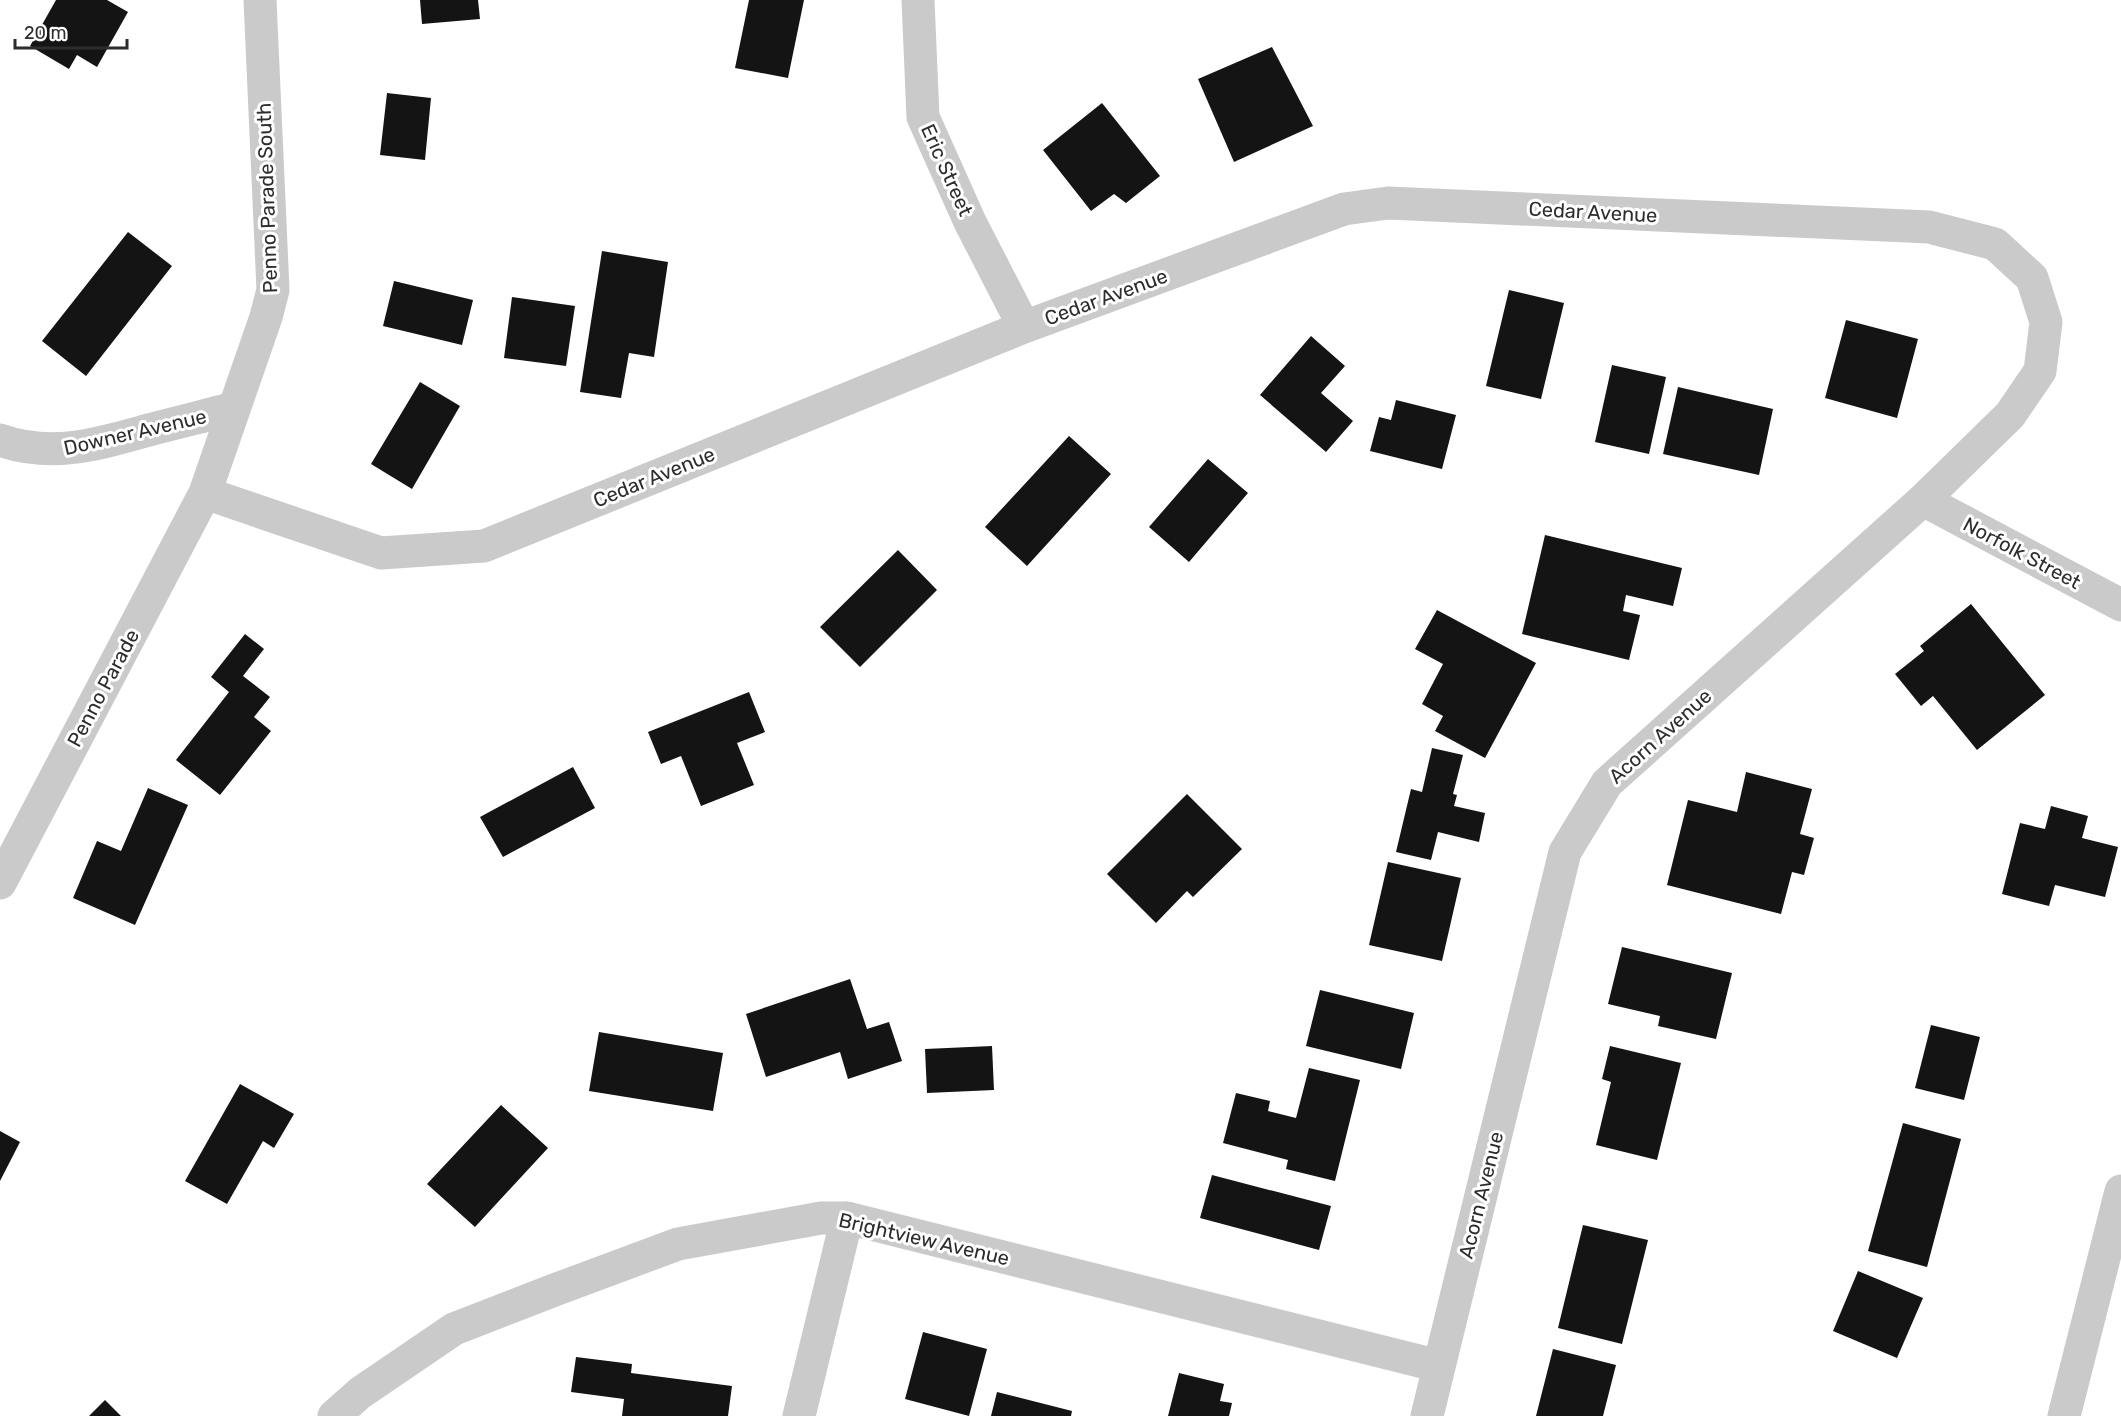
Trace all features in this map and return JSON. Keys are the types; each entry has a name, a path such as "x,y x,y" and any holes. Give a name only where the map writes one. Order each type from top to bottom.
{"street":[{"name":"Penno Parade South","path":"205,493 273,290 260,0"},
{"name":"Eric Street","path":"918,0 923,117 970,222 1024,327"},
{"name":"Cedar Avenue","path":"205,493 381,553 484,546 1024,327 1344,209 1388,203 1929,227 1995,244 2032,278"},
{"name":"Acorn Avenue","path":"1427,1416 1566,852 1607,783 1923,500 2010,415 2040,371 2046,322 2032,278"},
{"name":"Downer Avenue","path":"0,440 20,447 51,450 81,448 234,408"},
{"name":"Penno Parade","path":"0,883 205,493"},
{"name":"Norfolk Street","path":"1923,500 2121,606"},
{"path":"2064,1416 2121,1191"},
{"name":"Brightview Avenue","path":"334,1416 360,1393 454,1329 678,1244 821,1218 847,1218 1439,1366"},
{"path":"799,1416 847,1218"}],"building":[{"path":"56,0 107,0 128,12 97,67 77,55 69,69 30,46"},
{"path":"420,0 478,0 480,19 422,24"},
{"path":"749,0 804,0 788,78 735,68"},
{"path":"1272,47 1313,126 1234,162 1198,79"},
{"path":"387,93 431,98 425,160 380,155"},
{"path":"1102,103 1160,176 1126,203 1114,194 1091,211 1043,150"},
{"path":"128,232 172,266 86,376 42,341"},
{"path":"602,251 668,262 654,357 629,353 621,398 580,392"},
{"path":"394,281 473,300 462,345 383,326"},
{"path":"1509,290 1564,303 1541,399 1486,386"},
{"path":"512,297 575,306 566,366 504,358"},
{"path":"1846,320 1918,339 1897,418 1825,398"},
{"path":"1311,336 1345,366 1321,393 1353,421 1326,452 1260,395"},
{"path":"1612,365 1666,377 1649,454 1595,442"},
{"path":"420,382 460,406 412,489 371,464"},
{"path":"1678,387 1773,409 1759,475 1663,454"},
{"path":"1396,400 1456,415 1442,469 1370,451 1379,417 1391,420"},
{"path":"1069,436 1111,474 1027,566 985,527"},
{"path":"1208,459 1248,493 1189,562 1149,527"},
{"path":"1545,535 1682,568 1673,606 1626,595 1623,611 1640,615 1629,660 1522,634"},
{"path":"898,550 937,590 860,667 820,627"},
{"path":"1971,604 2045,695 1977,750 1933,696 1921,706 1895,674 1924,651 1920,646"},
{"path":"1437,610 1536,663 1485,758 1435,731 1443,716 1422,704 1443,664 1415,649"},
{"path":"245,634 264,649 243,676 270,697 254,717 271,731 220,795 176,760 229,692 211,677"},
{"path":"749,692 765,732 737,743 754,785 701,806 681,756 661,764 648,732"},
{"path":"1432,748 1463,755 1453,794 1457,795 1454,806 1485,813 1479,842 1438,832 1431,860 1396,852 1411,789 1422,792"},
{"path":"573,767 595,808 503,857 480,817"},
{"path":"1746,772 1812,789 1800,834 1814,838 1804,875 1792,872 1781,914 1667,885 1688,800 1737,812"},
{"path":"148,788 188,805 135,925 73,898 97,841 121,851"},
{"path":"1187,794 1242,849 1193,897 1187,891 1156,923 1107,874"},
{"path":"2051,806 2088,816 2082,838 2118,847 2105,897 2055,885 2049,906 2002,894 2020,823 2045,829"},
{"path":"1388,862 1461,878 1442,961 1369,945"},
{"path":"1622,947 1732,973 1716,1039 1658,1026 1660,1016 1608,1004"},
{"path":"850,979 867,1029 889,1022 902,1061 848,1079 840,1052 766,1077 746,1014"},
{"path":"1320,990 1414,1013 1401,1069 1306,1046"},
{"path":"1931,1025 1980,1037 1964,1100 1915,1088"},
{"path":"599,1032 723,1053 713,1111 589,1091"},
{"path":"992,1046 994,1090 927,1093 925,1049"},
{"path":"1610,1046 1681,1063 1657,1160 1596,1145 1611,1082 1602,1079"},
{"path":"1309,1068 1360,1080 1335,1181 1286,1169 1288,1160 1223,1143 1236,1093 1270,1101 1268,1111 1296,1118"},
{"path":"240,1084 294,1114 274,1148 263,1141 227,1204 185,1181"},
{"path":"501,1105 548,1148 475,1227 427,1184"},
{"path":"1903,1123 1961,1139 1927,1267 1868,1251"},
{"path":"0,1131 20,1142 0,1181"},
{"path":"1212,1175 1331,1206 1319,1250 1200,1218"},
{"path":"1583,1225 1648,1240 1622,1344 1558,1328"},
{"path":"1858,1271 1923,1298 1897,1358 1833,1331"},
{"path":"923,1332 987,1349 969,1416 905,1399"},
{"path":"1553,1349 1616,1365 1603,1416 1536,1416"},
{"path":"576,1357 632,1364 631,1373 732,1386 728,1416 622,1416 624,1399 571,1392"},
{"path":"1179,1373 1224,1384 1220,1401 1232,1403 1229,1416 1168,1416"},
{"path":"997,1392 1072,1411 1071,1416 991,1416"},
{"path":"105,1400 121,1416 89,1416"}]}
